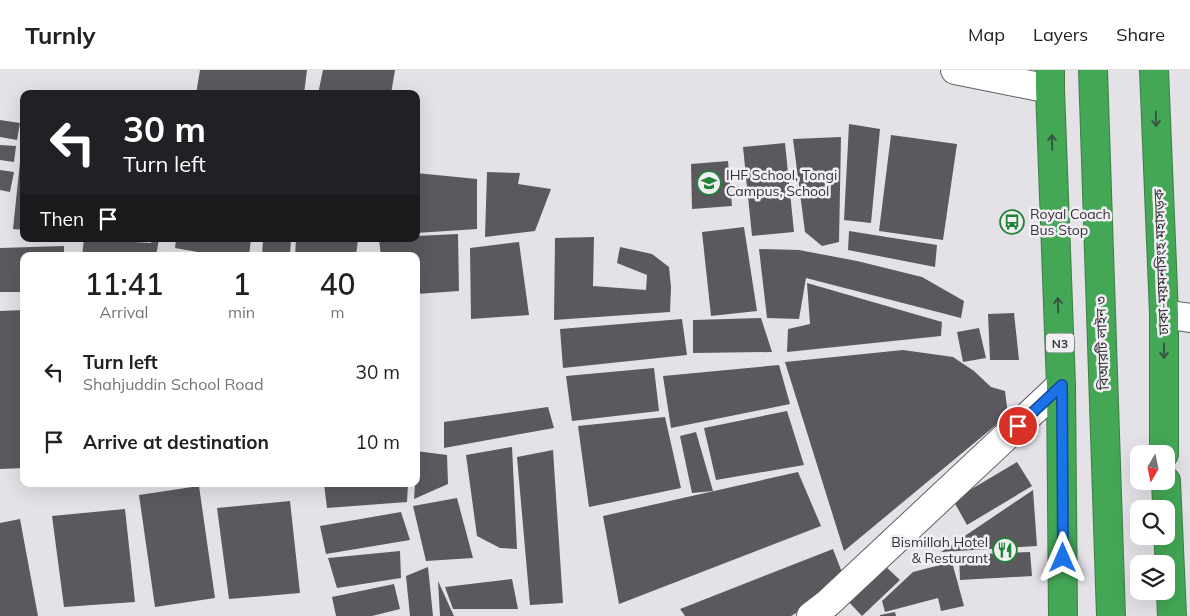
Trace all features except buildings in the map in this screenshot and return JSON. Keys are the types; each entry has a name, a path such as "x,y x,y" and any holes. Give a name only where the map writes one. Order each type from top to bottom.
{"highway":[{"name":"বিআরটি লাইন ৩","path":"1092,70 1111,616"},
{"name":"ঢাকা-ময়মনসিংহ মহাসড়ক","path":"1154,70 1177,316 1165,445"},
{"name":"N3","path":"1050,80 1062,385 1063,616"},
{"path":"1166,490 1172,616"}],"street":[{"path":"955,70 1050,80"},
{"path":"810,616 828,603 1062,385"}],"place":[{"name":"IHF School, Tongi Campus, School","path":"709,183"},
{"name":"Royal Coach Bus Stop","path":"1012,222"},
{"name":"Bismillah Hotel & Resturant","path":"1005,550"}],"route":[{"path":"1018,426 1062,385 1063,558"}]}
